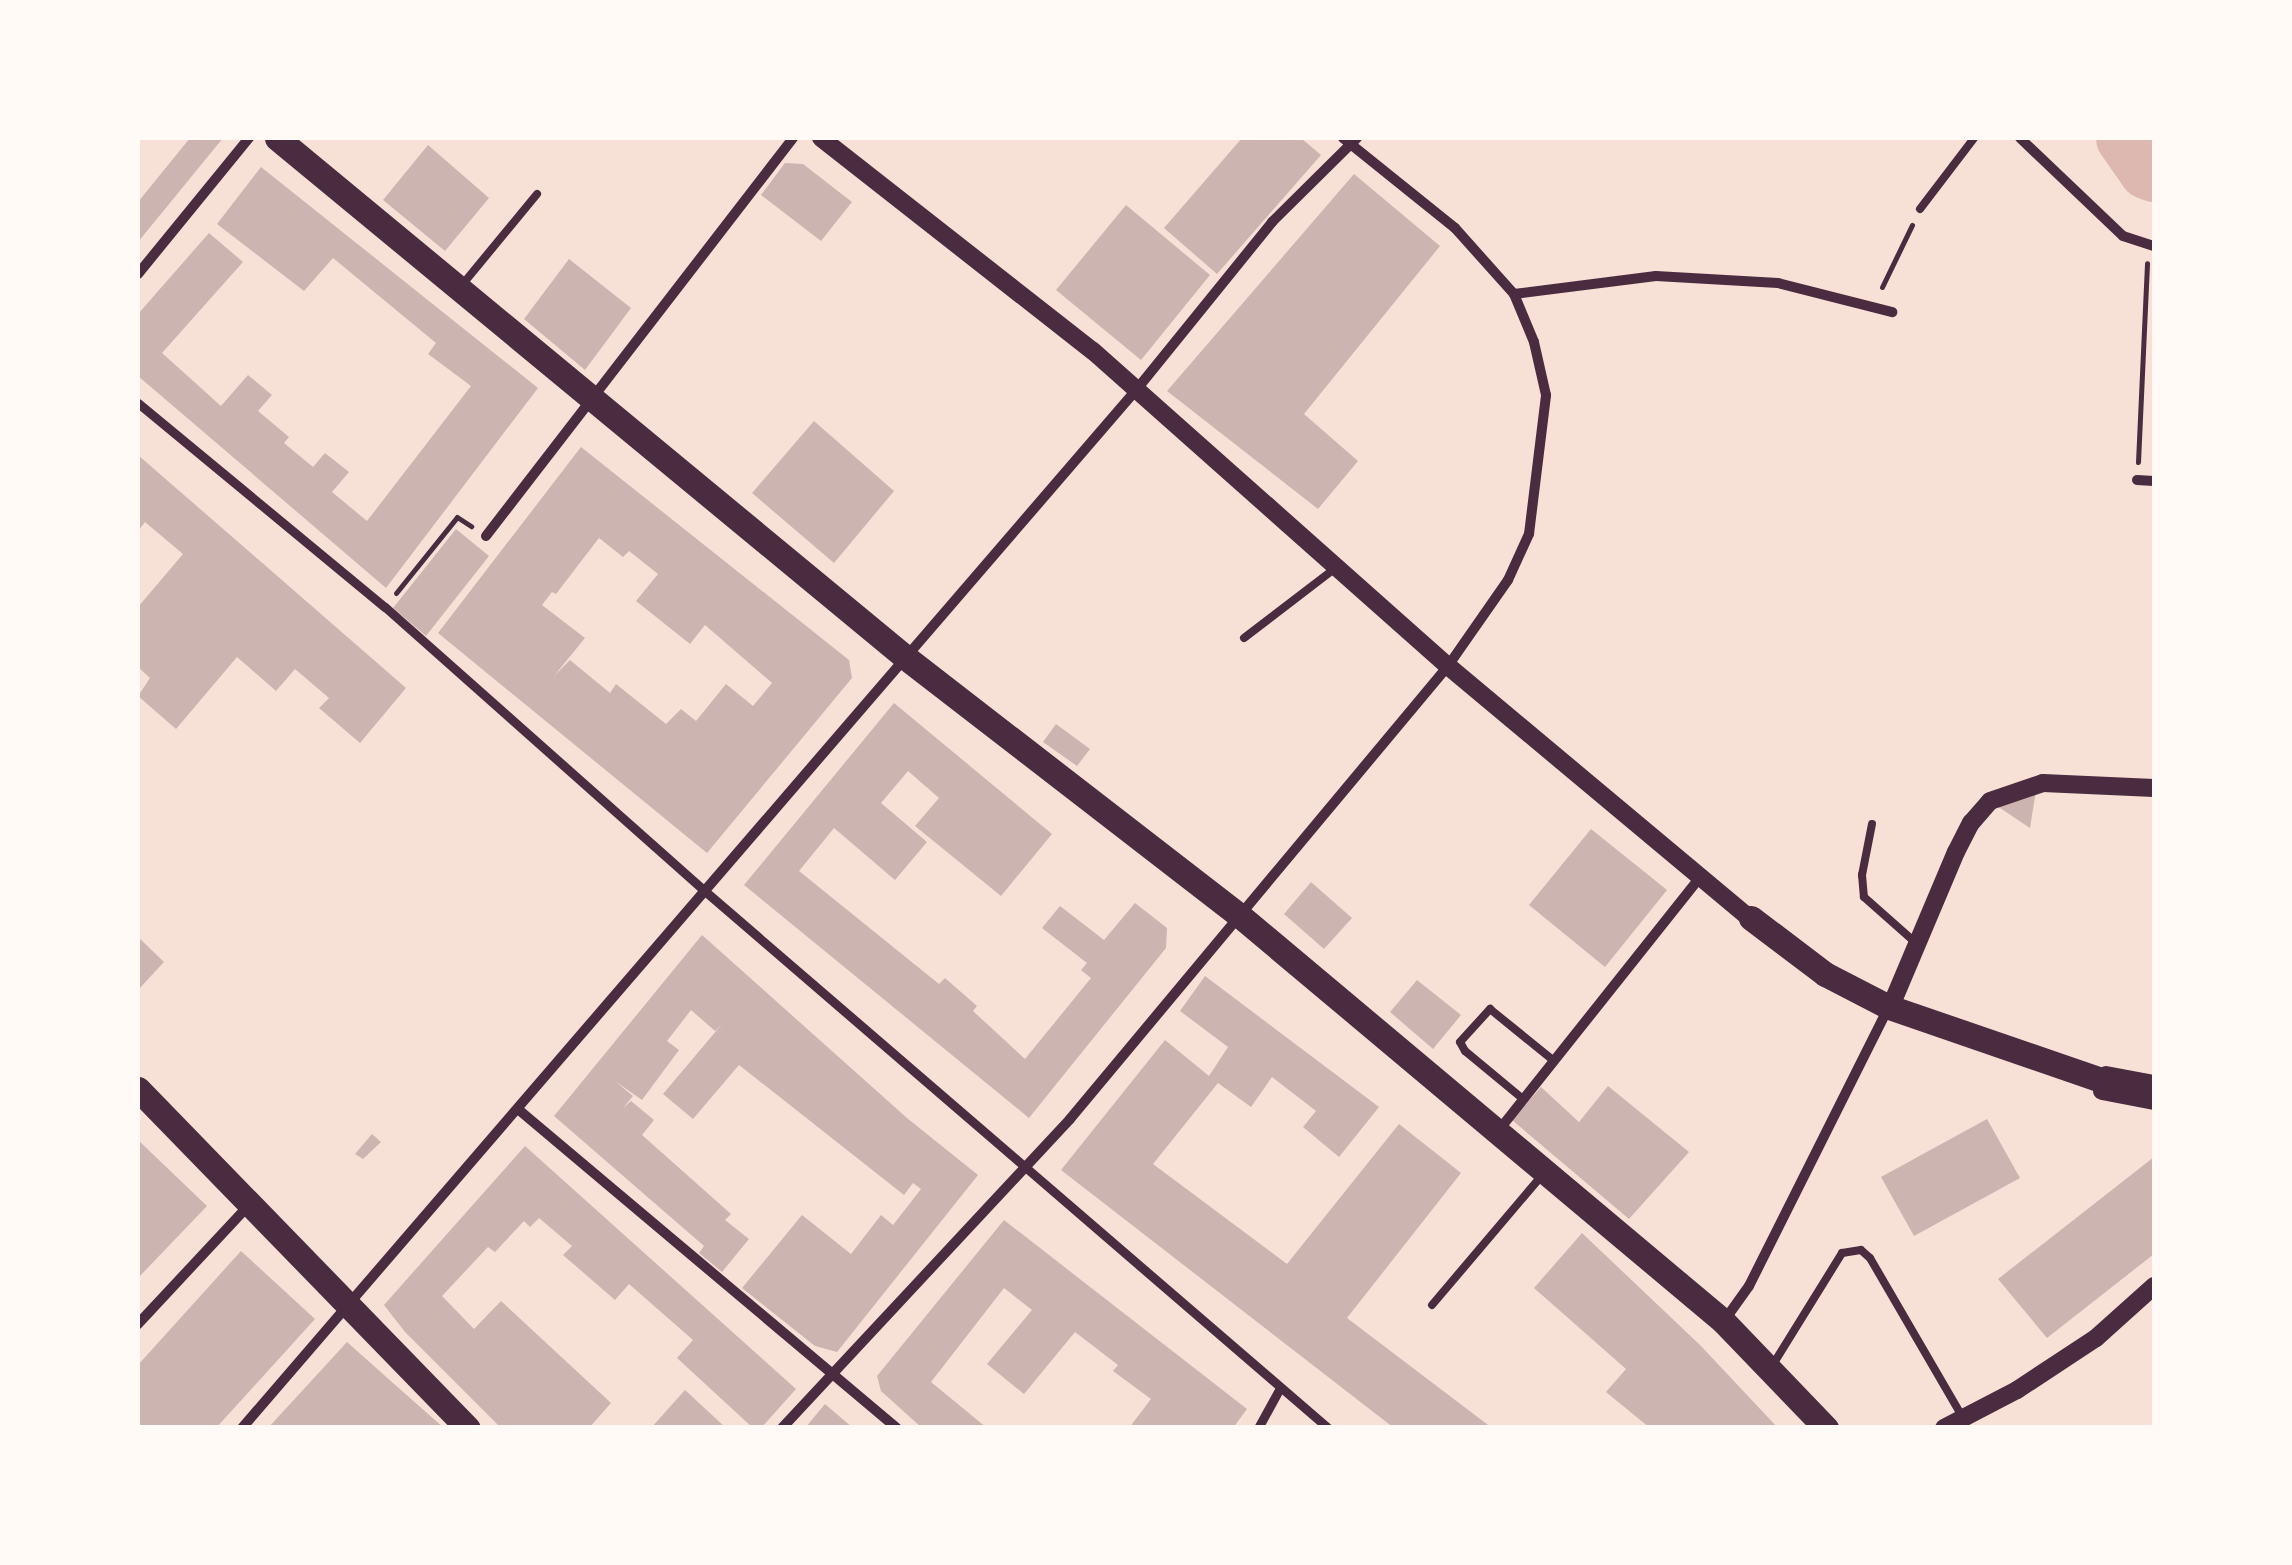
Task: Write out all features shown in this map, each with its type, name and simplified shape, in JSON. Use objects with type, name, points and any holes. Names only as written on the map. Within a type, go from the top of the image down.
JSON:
[{"type":"main road","points":[[277,138],[905,657],[1239,914],[1723,1321],[1826,1428]]},
{"type":"main road","points":[[1751,918],[1825,974],[1889,1008],[2116,1085]]},
{"type":"main road","points":[[138,1089],[352,1304],[468,1428]]},
{"type":"street","points":[[138,274],[250,138]]},
{"type":"street","points":[[486,536],[793,138]]},
{"type":"street","points":[[821,138],[1138,389],[1448,666],[1751,918],[1890,1007],[2094,1088],[2154,1101]]},
{"type":"street","points":[[2020,138],[2123,236],[2151,246]]},
{"type":"street","points":[[242,1428],[1138,389],[1272,222],[1350,140],[1455,228],[1514,294],[1534,342],[1546,394],[1530,534],[1508,580],[1448,666],[1026,1170],[782,1428]]},
{"type":"street","points":[[1514,294],[1656,276],[1778,283],[1892,312]]},
{"type":"street","points":[[138,403],[385,607],[706,892],[1328,1428]]},
{"type":"street","points":[[2137,480],[2154,481]]},
{"type":"street","points":[[1723,1321],[1749,1286],[1890,1007],[1971,823],[1990,801],[2043,783],[2154,788]]},
{"type":"street","points":[[1498,1130],[1700,876]]},
{"type":"street","points":[[1890,1007],[2084,1070],[2154,1084]]},
{"type":"street","points":[[518,1110],[897,1428]]},
{"type":"street","points":[[138,1324],[251,1204]]},
{"type":"street","points":[[1944,1428],[2017,1390],[2096,1338],[2154,1286]]},
{"type":"street","points":[[1258,1428],[1280,1388]]},
{"type":"lane","points":[[1920,209],[1974,138]]},
{"type":"lane","points":[[459,288],[537,194]]},
{"type":"lane","points":[[1244,638],[1337,568]]},
{"type":"lane","points":[[1872,824],[1862,874],[1864,898],[1916,942]]},
{"type":"lane","points":[[1523,1099],[1465,1052],[1460,1042],[1490,1009],[1554,1061]]},
{"type":"lane","points":[[1432,1305],[1546,1171]]},
{"type":"lane","points":[[1770,1369],[1842,1253],[1860,1250],[1870,1258],[1963,1418]]},
{"type":"path","points":[[1872,308],[1920,209]]},
{"type":"path","points":[[2137,480],[2151,246]]},
{"type":"path","points":[[385,607],[457,517],[486,536]]},
{"type":"building","points":[[190,138],[223,138],[138,242],[138,202]]},
{"type":"building","points":[[1242,138],[1301,138],[1321,155],[1217,274],[1164,228]]},
{"type":"building","points":[[428,145],[489,198],[445,251],[383,200]]},
{"type":"building","points":[[785,163],[803,164],[852,202],[821,241],[761,195]]},
{"type":"building","points":[[261,167],[538,388],[386,588],[138,376],[138,314],[209,233],[243,262],[162,353],[221,406],[248,375],[272,395],[258,411],[289,437],[284,443],[313,467],[325,453],[349,472],[332,492],[367,521],[471,386],[428,354],[436,343],[333,258],[304,291],[217,224]]},
{"type":"building","points":[[1354,174],[1440,246],[1304,414],[1358,461],[1318,509],[1167,391]]},
{"type":"building","points":[[1126,205],[1210,275],[1141,360],[1056,290]]},
{"type":"building","points":[[569,259],[631,308],[585,370],[524,319]]},
{"type":"building","points":[[814,421],[894,491],[834,563],[752,493]]},
{"type":"building","points":[[581,447],[849,660],[852,678],[707,853],[438,633]],"holes":[[[599,538],[623,557],[629,551],[658,574],[636,601],[690,644],[705,625],[772,683],[753,706],[726,684],[696,721],[681,709],[666,724],[616,684],[610,693],[570,660],[554,676],[585,638],[542,605],[552,592],[556,594]]]},
{"type":"building","points":[[138,455],[406,688],[360,743],[319,708],[329,698],[295,669],[276,691],[237,657],[176,729],[138,696],[150,678],[138,667],[138,607],[183,554],[145,522],[138,531]]},
{"type":"building","points":[[456,529],[489,556],[426,636],[393,608]]},
{"type":"building","points":[[894,703],[1052,834],[1001,896],[915,826],[939,798],[908,771],[881,803],[927,842],[895,880],[834,828],[799,871],[939,984],[945,978],[977,1006],[973,1011],[1025,1059],[1091,978],[1081,970],[1087,963],[1042,928],[1060,906],[1104,940],[1135,903],[1167,928],[1166,948],[1029,1118],[744,885]]},
{"type":"building","points":[[1056,724],[1090,749],[1077,766],[1043,742]]},
{"type":"building","points":[[2037,784],[2030,828],[1991,802]]},
{"type":"building","points":[[1591,829],[1667,890],[1605,967],[1529,905]]},
{"type":"building","points":[[1311,882],[1352,918],[1324,949],[1284,914]]},
{"type":"building","points":[[702,935],[907,1118],[978,1175],[837,1352],[815,1346],[742,1288],[802,1215],[851,1254],[881,1215],[893,1225],[921,1189],[913,1183],[904,1195],[739,1065],[693,1119],[663,1094],[722,1024],[715,1031],[691,1010],[667,1041],[679,1050],[642,1100],[615,1081],[633,1096],[623,1108],[631,1101],[654,1120],[642,1135],[731,1214],[725,1220],[749,1239],[722,1272],[699,1253],[704,1246],[554,1116]]},
{"type":"building","points":[[138,937],[164,962],[138,990]]},
{"type":"building","points":[[1205,976],[1379,1107],[1339,1157],[1303,1127],[1316,1111],[1272,1077],[1251,1107],[1218,1083],[1153,1164],[1287,1264],[1399,1124],[1461,1173],[1347,1318],[1492,1428],[1394,1428],[1061,1170],[1165,1040],[1209,1076],[1228,1047],[1180,1011]]},
{"type":"building","points":[[1417,980],[1461,1015],[1433,1049],[1390,1012]]},
{"type":"building","points":[[1608,1086],[1689,1152],[1629,1219],[1512,1120],[1541,1087],[1579,1122]]},
{"type":"building","points":[[1987,1119],[2020,1178],[1914,1236],[1881,1177]]},
{"type":"building","points":[[372,1134],[381,1142],[363,1159],[355,1154]]},
{"type":"building","points":[[138,1140],[207,1206],[138,1278]]},
{"type":"building","points":[[525,1146],[796,1389],[761,1428],[753,1428],[677,1358],[693,1340],[629,1284],[615,1300],[563,1255],[572,1246],[539,1218],[530,1227],[524,1221],[495,1252],[488,1247],[442,1296],[474,1329],[501,1301],[611,1403],[589,1428],[501,1428],[405,1332],[384,1305]]},
{"type":"building","points":[[2154,1157],[2154,1254],[2047,1338],[1998,1279]]},
{"type":"building","points":[[1004,1220],[1247,1409],[1233,1428],[1129,1428],[1151,1399],[1113,1371],[1118,1365],[1075,1332],[1024,1394],[987,1364],[1032,1310],[1004,1288],[931,1382],[987,1428],[922,1428],[881,1391],[877,1376]]},
{"type":"building","points":[[1582,1233],[1700,1345],[1778,1428],[1650,1428],[1606,1392],[1626,1369],[1534,1288]]},
{"type":"building","points":[[241,1251],[315,1319],[216,1428],[138,1428],[138,1365]]},
{"type":"building","points":[[347,1342],[393,1383],[444,1428],[268,1428]]},
{"type":"building","points":[[685,1390],[726,1428],[651,1428]]},
{"type":"building","points":[[825,1404],[853,1428],[805,1428]]},
{"type":"waterway","points":[[2123,138],[2146,171],[2154,174]]}]
